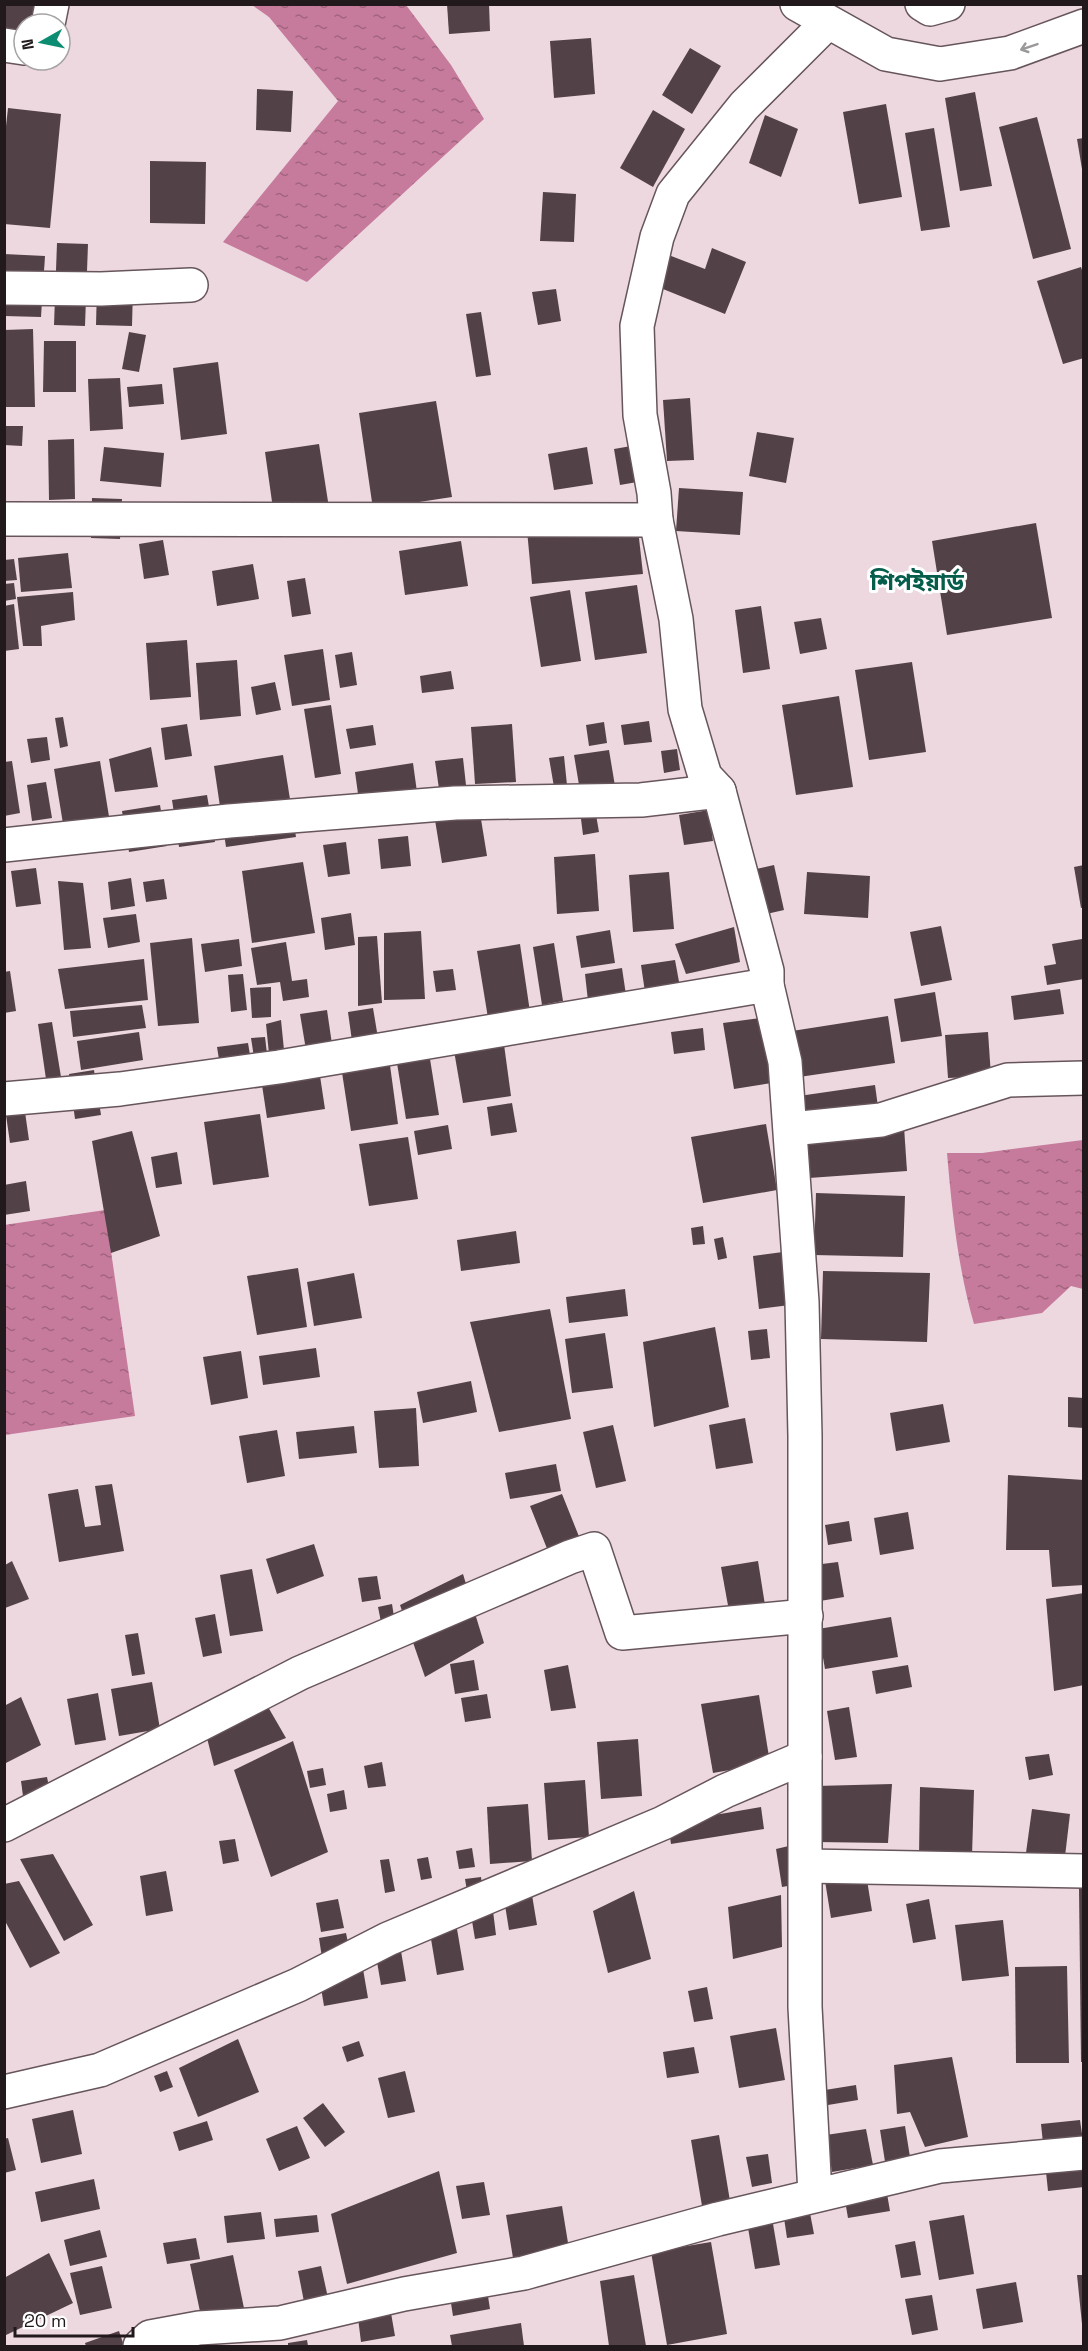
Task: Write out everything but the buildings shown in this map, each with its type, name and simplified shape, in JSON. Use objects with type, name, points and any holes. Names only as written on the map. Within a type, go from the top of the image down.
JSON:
[{"type":"street","points":[[797,4],[886,54],[940,63],[1010,53],[1083,27]]},
{"type":"street","points":[[815,2194],[805,2007],[806,1616],[802,1302],[785,1062],[767,985],[766,970],[719,791],[705,776],[685,709],[676,619],[656,520],[654,493],[640,415],[637,326],[657,237],[673,194],[744,106],[826,22]]},
{"type":"street","points":[[4,288],[101,289],[191,285]]},
{"type":"street","points":[[4,519],[137,517],[260,520],[656,520]]},
{"type":"street","points":[[4,845],[229,821],[455,803],[641,800],[719,791]]},
{"type":"street","points":[[4,1099],[120,1089],[279,1067],[767,985]]},
{"type":"street","points":[[791,1129],[881,1120],[1008,1080],[1083,1078]]},
{"type":"street","points":[[4,1825],[300,1673],[570,1557],[594,1549],[621,1633],[806,1616]]},
{"type":"street","points":[[4,2092],[100,2070],[297,1985],[388,1939],[663,1823],[725,1791],[805,1757]]},
{"type":"street","points":[[806,1866],[1083,1871]]},
{"type":"street","points":[[140,2346],[150,2337],[199,2328],[280,2324],[404,2294],[524,2273],[718,2218],[940,2166],[1083,2153]]},
{"type":"water","points":[[252,5],[406,5],[451,65],[484,119],[307,282],[223,242],[338,101],[269,17]]},
{"type":"water","points":[[1083,1140],[1083,1289],[1071,1286],[1042,1313],[974,1324],[956,1239],[947,1153],[982,1153]]},
{"type":"water","points":[[105,1210],[135,1416],[5,1435],[4,1225]]},
{"type":"district","name":"শিপইয়ার্ড","points":[[917,582]]}]
